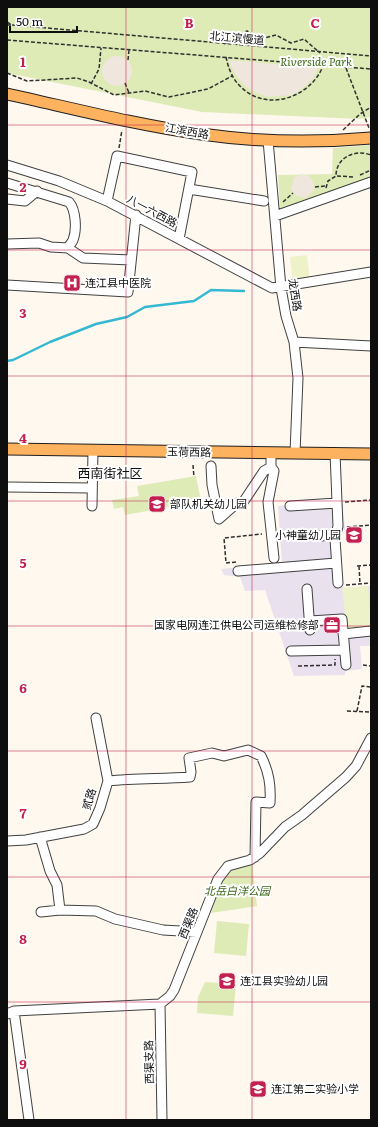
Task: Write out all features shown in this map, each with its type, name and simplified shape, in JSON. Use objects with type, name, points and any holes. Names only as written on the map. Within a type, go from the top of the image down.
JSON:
[{"type":"main road","name":"江滨西路","points":[[7,94],[182,131],[220,136],[268,140],[314,141],[370,134]]},
{"type":"main road","name":"玉荷西路","points":[[7,449],[371,454]]},
{"type":"street","name":"龙西路","points":[[268,140],[281,288],[286,316],[294,342],[298,378],[295,453]]},
{"type":"street","points":[[107,201],[117,156],[192,172],[179,239]]},
{"type":"street","name":"八一六西路","points":[[7,165],[59,181],[107,201],[272,288],[281,288]]},
{"type":"street","points":[[275,216],[371,182]]},
{"type":"street","points":[[7,183],[69,202],[73,206],[74,238],[68,248]]},
{"type":"street","points":[[189,189],[264,201]]},
{"type":"street","points":[[7,199],[25,201],[37,191]]},
{"type":"street","points":[[7,285],[128,292],[136,215]]},
{"type":"street","points":[[7,244],[39,243],[51,247],[68,248],[83,258],[131,260]]},
{"type":"street","points":[[281,288],[371,272]]},
{"type":"street","points":[[294,342],[371,346]]},
{"type":"street","points":[[92,506],[93,450]]},
{"type":"street","points":[[271,453],[271,467],[274,471],[268,502],[274,558]]},
{"type":"street","points":[[334,453],[340,503],[336,535],[338,583]]},
{"type":"street","points":[[211,466],[212,485],[219,518],[237,502],[244,501],[264,470],[271,467]]},
{"type":"street","points":[[7,487],[92,488]]},
{"type":"street","points":[[290,506],[340,503]]},
{"type":"street","points":[[320,536],[336,535]]},
{"type":"street","points":[[239,566],[336,563]]},
{"type":"street","points":[[307,589],[310,626],[342,619],[346,665]]},
{"type":"street","points":[[343,634],[371,631]]},
{"type":"street","points":[[291,651],[344,650]]},
{"type":"street","name":"贰路","points":[[7,841],[84,829],[93,824],[100,808],[108,781],[96,718]]},
{"type":"street","name":"西渠路","points":[[160,1004],[170,996],[174,990],[223,870],[228,866],[255,857],[285,826],[302,815],[351,772],[371,738]]},
{"type":"street","points":[[108,781],[190,777],[191,772],[189,758],[212,753],[224,756],[248,750],[261,756],[268,770],[271,788],[270,803],[256,802],[255,857]]},
{"type":"street","points":[[40,837],[50,871],[57,885],[60,910]]},
{"type":"street","points":[[41,912],[60,910],[96,911],[115,919],[163,930],[197,932]]},
{"type":"street","points":[[29,1120],[11,1013],[160,1004]]},
{"type":"street","name":"西渠支路","points":[[160,1004],[162,1120]]},
{"type":"path","name":"北江滨慢道","points":[[7,22],[12,25],[320,53],[371,56]]},
{"type":"path","points":[[7,25],[12,25]]},
{"type":"path","points":[[224,44],[247,31],[261,39],[276,35],[291,42],[304,39],[320,53]]},
{"type":"path","points":[[7,40],[323,66],[371,68]]},
{"type":"path","points":[[91,84],[99,69],[101,48]]},
{"type":"path","points":[[128,60],[129,50]]},
{"type":"path","points":[[226,57],[232,76],[238,85],[256,97],[276,100],[299,95],[316,80],[323,66]]},
{"type":"path","points":[[346,67],[370,134]]},
{"type":"path","points":[[7,73],[27,81],[77,78],[114,95],[145,91],[169,97],[208,89],[232,76]]},
{"type":"path","points":[[125,83],[129,93]]},
{"type":"path","points":[[343,130],[363,112],[371,107]]},
{"type":"path","points":[[120,140],[123,127]]},
{"type":"path","points":[[336,176],[338,164],[347,156],[362,152],[371,155]]},
{"type":"path","points":[[327,198],[326,186],[328,181],[336,176],[354,178],[371,170]]},
{"type":"path","points":[[315,187],[326,186]]},
{"type":"path","points":[[193,465],[194,477]]},
{"type":"path","points":[[340,503],[371,500]]},
{"type":"path","points":[[346,527],[371,525]]},
{"type":"path","points":[[239,566],[226,563],[224,538],[271,533]]},
{"type":"path","points":[[360,584],[358,566],[371,565]]},
{"type":"path","points":[[338,583],[345,585],[371,583]]},
{"type":"path","points":[[298,666],[336,666]]},
{"type":"path","points":[[363,666],[371,666]]},
{"type":"path","points":[[357,712],[362,686],[371,687]]},
{"type":"path","points":[[347,711],[371,711]]},
{"type":"shaded area","points":[[117,56],[128,60],[132,71],[128,82],[117,86],[106,82],[102,71],[106,60]]},
{"type":"shaded area","points":[[229,60],[318,68],[312,80],[299,91],[292,95],[268,97],[252,91],[242,83],[233,71]]},
{"type":"shaded area","points":[[301,174],[309,176],[314,183],[314,190],[306,198],[296,196],[291,189],[294,178]]},
{"type":"shaded area","points":[[342,501],[345,529],[340,532],[337,537],[341,586],[345,588],[371,586],[371,646],[360,646],[362,669],[345,671],[345,675],[294,676],[265,590],[245,591],[240,577],[224,575],[221,569],[282,563],[278,506]]},
{"type":"green space","name":"Riverside Park","points":[[7,7],[371,7],[371,117],[359,119],[202,112],[7,73]]},
{"type":"green space","points":[[371,145],[371,177],[280,209],[278,175],[332,174],[333,148]]},
{"type":"green space","points":[[307,255],[310,281],[293,283],[290,257]]},
{"type":"green space","points":[[196,476],[201,501],[125,515],[123,507],[114,509],[112,500],[139,496],[137,486]]},
{"type":"green space","points":[[368,586],[371,626],[347,629],[342,588]]},
{"type":"green space","name":"北岳白洋公园","points":[[252,861],[257,906],[211,913],[225,871]]},
{"type":"green space","points":[[217,921],[249,924],[246,956],[214,953]]},
{"type":"green space","points":[[205,982],[236,984],[233,1016],[197,1013],[198,997]]},
{"type":"waterway","points":[[7,361],[13,360],[50,342],[96,324],[127,317],[145,307],[194,301],[211,290],[244,291]]},
{"type":"place","name":"连江县中医院","points":[[72,283]]},
{"type":"place","name":"部队机关幼儿园","points":[[157,504]]},
{"type":"place","name":"小神童幼儿园","points":[[354,535]]},
{"type":"place","name":"国家电网连江供电公司运维检修部","points":[[332,625]]},
{"type":"place","name":"连江县实验幼儿园","points":[[227,981]]},
{"type":"place","name":"连江第二实验小学","points":[[258,1089]]},
{"type":"district","name":"西南街社区","points":[[110,473]]}]
